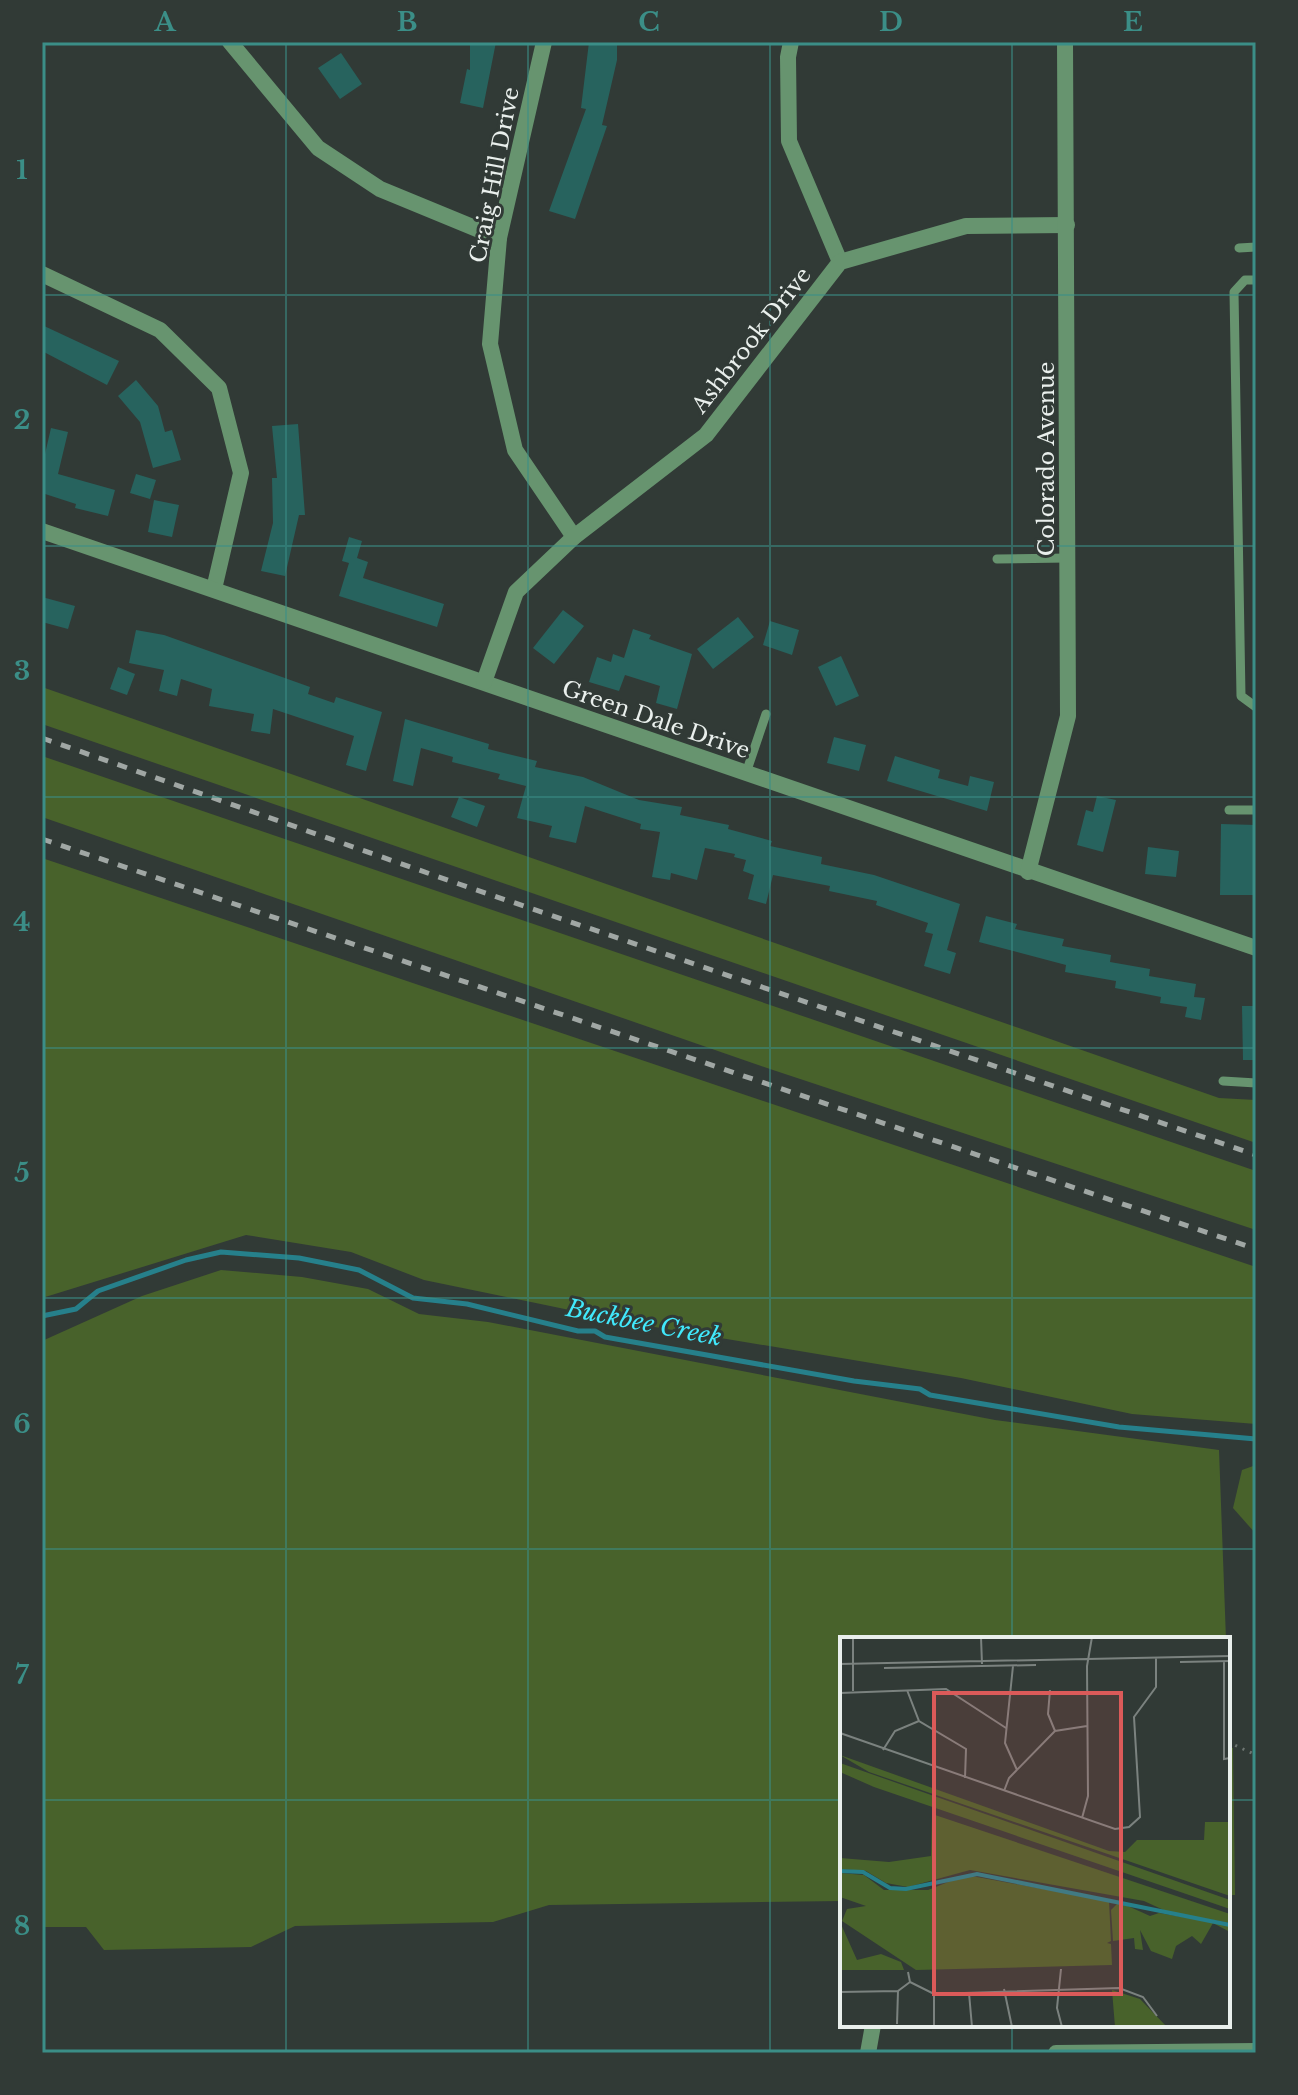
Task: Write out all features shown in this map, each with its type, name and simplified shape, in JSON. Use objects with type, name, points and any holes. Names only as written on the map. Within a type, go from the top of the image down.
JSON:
[{"type":"street","name":"Craig Hill Drive","points":[[544,42],[499,238],[490,344],[515,450],[574,537]]},
{"type":"street","points":[[791,42],[788,57],[789,141],[840,262]]},
{"type":"street","name":"Colorado Avenue","points":[[1028,872],[1068,716],[1065,42]]},
{"type":"street","points":[[237,44],[269,92],[318,148],[380,189],[499,238]]},
{"type":"street","name":"Ashbrook Drive","points":[[484,682],[516,592],[574,537],[706,435],[840,262],[966,226],[1067,225]]},
{"type":"street","points":[[42,274],[160,330],[219,388],[241,473],[214,589]]},
{"type":"street","name":"Green Dale Drive","points":[[42,531],[1256,948]]},
{"type":"street","points":[[868,2053],[873,2027]]},
{"type":"street","points":[[1056,2053],[1256,2051]]},
{"type":"lane","points":[[1239,248],[1256,247]]},
{"type":"lane","points":[[1256,280],[1245,280],[1234,292],[1241,696],[1256,707]]},
{"type":"lane","points":[[997,559],[1068,558]]},
{"type":"lane","points":[[746,773],[766,714]]},
{"type":"lane","points":[[1229,810],[1256,810]]},
{"type":"lane","points":[[1223,1081],[1256,1083]]},
{"type":"path","points":[[1230,1743],[1256,1755]]},
{"type":"green space","points":[[42,687],[1219,1098],[1256,1100],[1256,1143],[42,724]]},
{"type":"green space","points":[[42,756],[1256,1171],[1256,1230],[770,1069],[42,817]]},
{"type":"green space","points":[[42,858],[1256,1267],[1256,1424],[1132,1414],[961,1378],[637,1324],[424,1280],[351,1252],[246,1235],[42,1298]]},
{"type":"green space","points":[[221,1270],[302,1277],[368,1289],[419,1314],[488,1322],[995,1420],[1219,1450],[1226,1637],[840,1637],[840,1901],[549,1905],[493,1922],[295,1926],[251,1947],[104,1950],[86,1927],[42,1927],[42,1341],[142,1296]]},
{"type":"green space","points":[[1256,1465],[1256,1534],[1233,1508],[1242,1470]]},
{"type":"green space","points":[[1230,1747],[1233,1748],[1235,1895],[1230,1895]]},
{"type":"building","points":[[470,42],[496,42],[483,108],[460,103],[467,69],[470,70]]},
{"type":"building","points":[[589,42],[617,42],[617,60],[602,125],[607,126],[575,219],[549,211],[586,109],[581,108]]},
{"type":"building","points":[[341,53],[362,84],[340,99],[318,68]]},
{"type":"building","points":[[42,325],[119,361],[107,385],[42,351]]},
{"type":"building","points":[[136,380],[158,406],[165,432],[172,430],[181,460],[153,468],[140,422],[118,396]]},
{"type":"building","points":[[298,424],[305,515],[299,515],[285,576],[261,571],[273,523],[272,478],[277,478],[272,426]]},
{"type":"building","points":[[51,428],[68,432],[58,474],[115,490],[108,516],[75,508],[76,504],[42,493],[42,467]]},
{"type":"building","points":[[136,474],[156,480],[150,499],[130,493]]},
{"type":"building","points":[[154,500],[179,505],[172,537],[148,532]]},
{"type":"building","points":[[349,537],[362,541],[357,558],[368,562],[363,578],[444,604],[437,627],[339,596],[349,563],[342,561]]},
{"type":"building","points":[[42,597],[75,606],[68,629],[42,622]]},
{"type":"building","points":[[563,610],[584,626],[554,664],[533,648]]},
{"type":"building","points":[[738,617],[754,637],[713,669],[697,649]]},
{"type":"building","points":[[770,621],[799,630],[792,655],[763,645]]},
{"type":"building","points":[[633,629],[651,635],[649,639],[692,654],[677,709],[656,703],[660,686],[625,675],[619,691],[589,682],[597,657],[611,662],[613,654],[624,658]]},
{"type":"building","points":[[136,630],[164,635],[310,687],[308,694],[334,703],[336,697],[382,712],[366,771],[346,765],[354,736],[273,709],[270,734],[251,731],[254,714],[209,706],[212,689],[181,679],[177,696],[159,691],[164,670],[129,663]]},
{"type":"building","points":[[841,656],[859,696],[836,706],[818,667]]},
{"type":"building","points":[[118,667],[135,674],[127,695],[110,689]]},
{"type":"building","points":[[405,719],[489,744],[488,749],[537,761],[535,767],[583,777],[639,800],[682,807],[680,815],[729,825],[728,829],[772,841],[770,846],[822,857],[821,864],[874,875],[960,904],[947,950],[956,953],[950,974],[924,966],[933,934],[925,932],[928,923],[876,905],[877,901],[829,891],[830,886],[773,875],[766,904],[748,899],[754,875],[743,871],[746,860],[734,857],[735,854],[705,848],[697,880],[671,873],[670,880],[652,877],[660,832],[640,829],[641,824],[585,806],[576,843],[549,837],[552,826],[517,818],[526,786],[498,779],[500,774],[452,762],[453,757],[421,748],[413,786],[393,781]]},
{"type":"building","points":[[834,737],[866,745],[859,771],[827,763]]},
{"type":"building","points":[[895,756],[940,770],[938,778],[968,786],[970,776],[994,782],[987,811],[887,781]]},
{"type":"building","points":[[1097,796],[1116,800],[1103,852],[1077,845],[1086,810],[1093,812]]},
{"type":"building","points":[[459,797],[485,806],[477,827],[451,817]]},
{"type":"building","points":[[1221,824],[1256,825],[1256,895],[1220,895]]},
{"type":"building","points":[[1148,847],[1179,851],[1176,877],[1145,874]]},
{"type":"building","points":[[986,916],[1017,924],[1015,929],[1064,939],[1062,946],[1111,955],[1110,962],[1150,969],[1149,976],[1196,984],[1194,997],[1205,998],[1201,1020],[1185,1017],[1187,1007],[1160,1003],[1161,997],[1115,988],[1116,981],[1065,972],[1066,965],[979,942]]},
{"type":"building","points":[[1242,1006],[1256,1006],[1256,1060],[1243,1060]]},
{"type":"waterway","name":"Buckbee Creek","points":[[42,1316],[76,1309],[98,1291],[186,1260],[221,1252],[299,1258],[359,1270],[413,1298],[467,1304],[578,1331],[595,1331],[605,1337],[854,1381],[920,1389],[930,1395],[1119,1427],[1256,1439]]},
{"type":"railway","points":[[42,738],[459,884],[1256,1155]]},
{"type":"railway","points":[[42,839],[1256,1249]]}]
